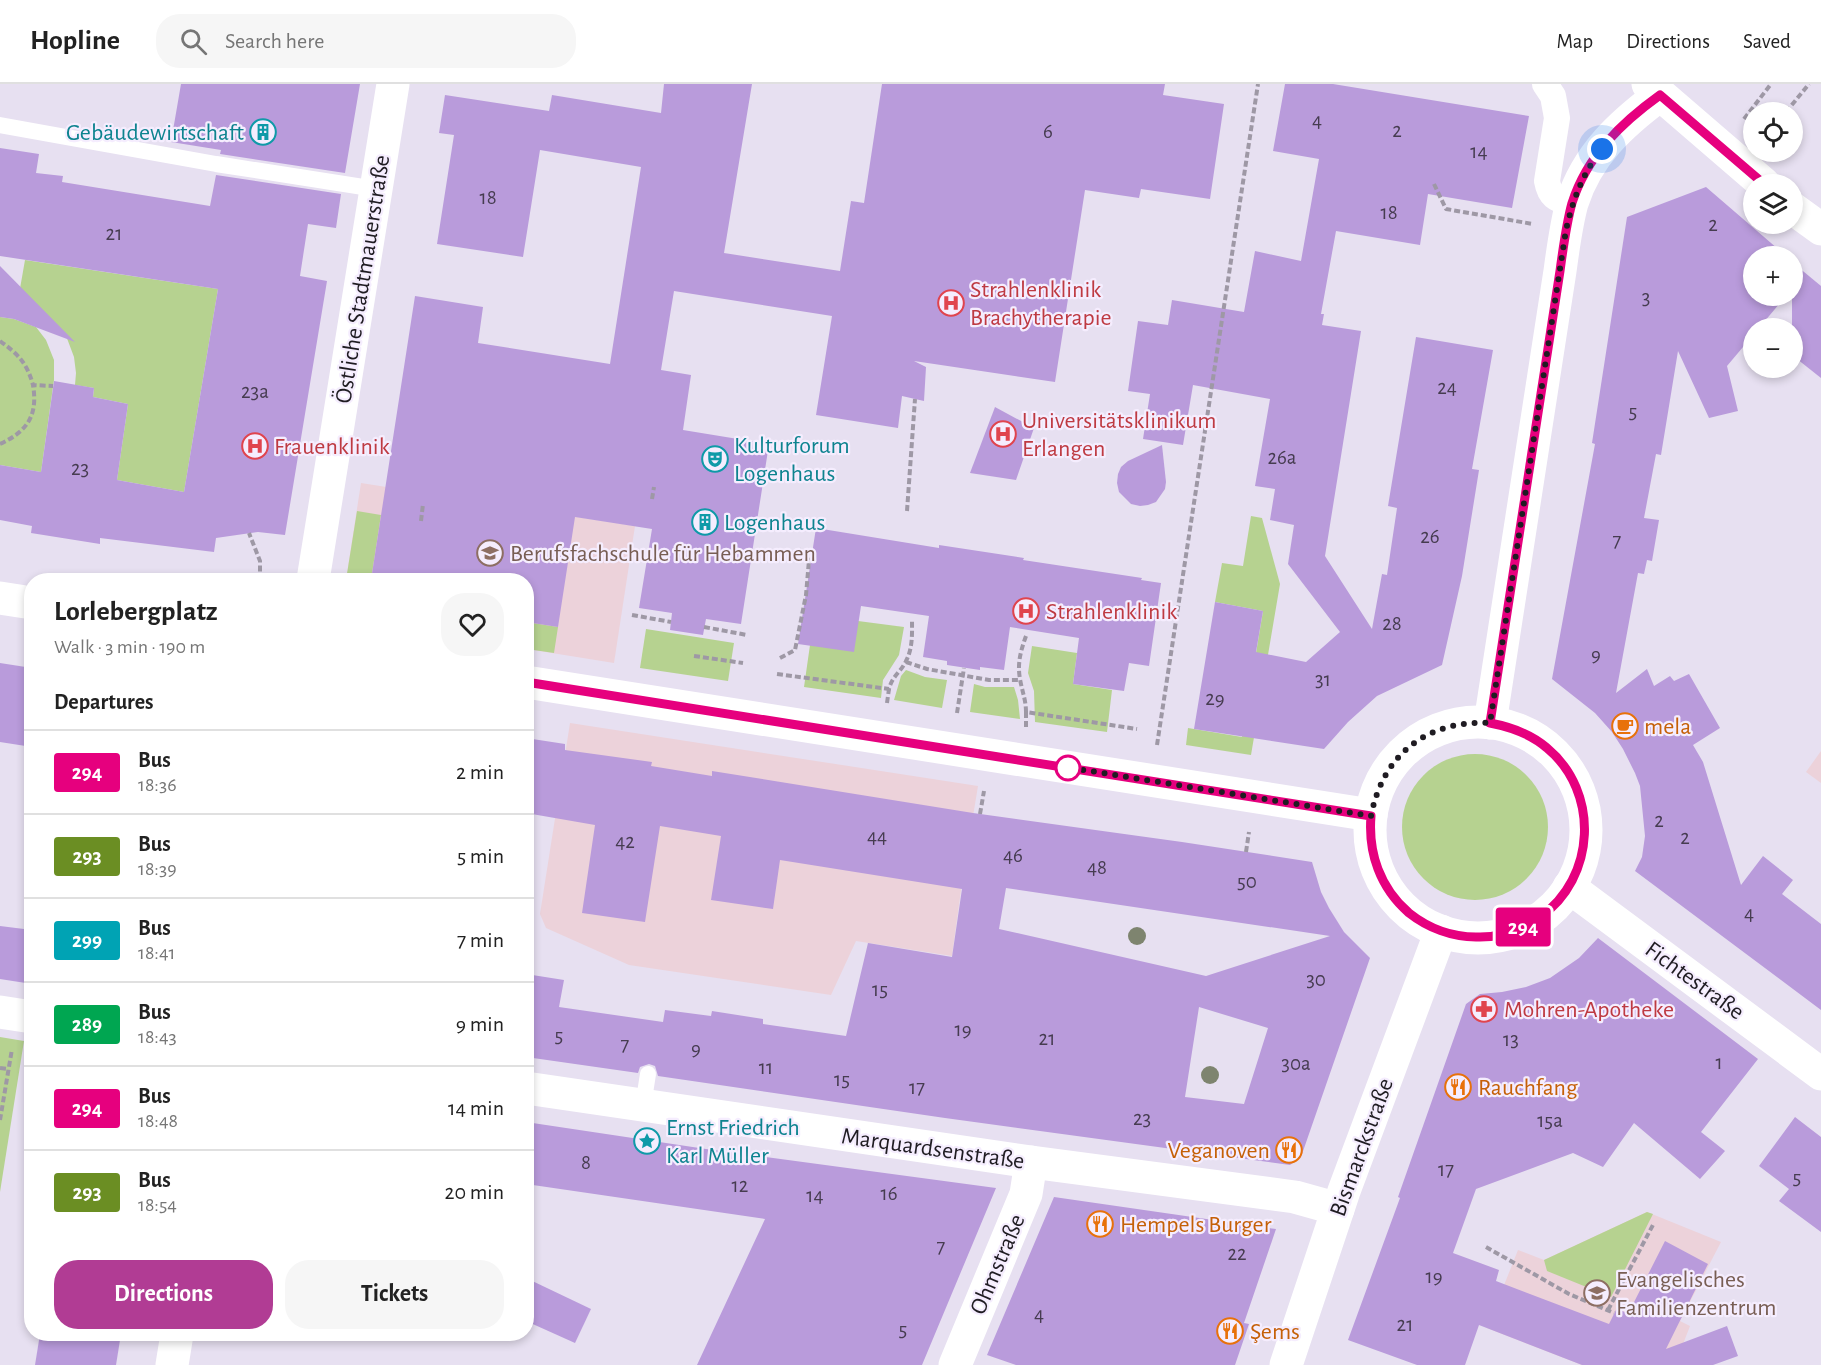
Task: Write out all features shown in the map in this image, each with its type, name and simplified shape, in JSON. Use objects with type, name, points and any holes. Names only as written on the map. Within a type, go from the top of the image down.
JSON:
[{"type":"street","name":"Östliche Stadtmauerstraße","points":[[314,573],[393,84]]},
{"type":"street","points":[[1549,90],[1557,118],[1547,181],[1549,191],[1569,217]]},
{"type":"street","points":[[1490,723],[1569,217],[1579,185],[1590,163],[1613,134],[1654,90],[1752,174]]},
{"type":"street","points":[[1803,216],[1821,229]]},
{"type":"street","points":[[0,598],[24,602]]},
{"type":"street","points":[[534,683],[1371,816]]},
{"type":"street","points":[[1475,722],[1490,723],[1526,734],[1548,748],[1565,766],[1577,789],[1584,814],[1585,839],[1580,864],[1569,887],[1555,905],[1528,925],[1507,933],[1474,937],[1441,931],[1415,917],[1394,897],[1374,858],[1370,830],[1371,816],[1382,779],[1405,750],[1431,732],[1445,727],[1475,722]]},
{"type":"street","name":"Fichtestraße","points":[[1569,887],[1821,1074]]},
{"type":"street","name":"Bismarckstraße","points":[[1286,1365],[1338,1209],[1441,931]]},
{"type":"street","points":[[0,1012],[24,1016]]},
{"type":"street","name":"Marquardsenstraße","points":[[534,1089],[1031,1162],[1295,1197],[1338,1209]]},
{"type":"street","name":"Ohmstraße","points":[[955,1365],[1026,1194],[1031,1162]]},
{"type":"street","points":[[172,1365],[176,1341]]},
{"type":"lane","points":[[0,125],[216,164],[376,189]]},
{"type":"lane","points":[[643,1106],[648,1074]]},
{"type":"path","points":[[1152,781],[1258,84]]},
{"type":"path","points":[[1794,102],[1809,84]]},
{"type":"path","points":[[1719,146],[1747,116],[1769,85]]},
{"type":"path","points":[[1434,184],[1446,209],[1569,217]]},
{"type":"path","points":[[0,341],[15,352],[29,369],[36,398],[32,418],[21,431],[0,444]]},
{"type":"path","points":[[33,385],[53,387]]},
{"type":"path","points":[[907,511],[915,399]]},
{"type":"path","points":[[652,499],[654,487]]},
{"type":"path","points":[[421,521],[423,504]]},
{"type":"path","points":[[249,533],[260,561],[260,573]]},
{"type":"path","points":[[780,658],[795,650],[806,595],[809,560],[797,547]]},
{"type":"path","points":[[632,615],[671,621]]},
{"type":"path","points":[[777,674],[889,689],[896,673],[906,662],[912,644],[912,619]]},
{"type":"path","points":[[704,627],[747,635]]},
{"type":"path","points":[[1026,636],[1018,658],[1026,712],[1137,729]]},
{"type":"path","points":[[694,656],[743,663]]},
{"type":"path","points":[[906,662],[927,669],[989,680],[1020,680]]},
{"type":"path","points":[[953,749],[964,668]]},
{"type":"path","points":[[980,814],[981,802]]},
{"type":"path","points":[[1246,852],[1247,846]]},
{"type":"path","points":[[0,1068],[9,1069],[0,1120]]},
{"type":"path","points":[[1608,1310],[1654,1223]]},
{"type":"path","points":[[1486,1247],[1569,1294],[1614,1313]]},
{"type":"shaded area","name":"Berufsfachschule für Hebammen","points":[[361,483],[635,526],[614,663],[534,650],[534,573],[347,573]]},
{"type":"shaded area","points":[[570,723],[978,786],[952,956],[856,941],[831,995],[629,965],[546,928],[540,914]]},
{"type":"shaded area","points":[[1821,751],[1821,783],[1806,772]]},
{"type":"shaded area","name":"Evangelisches Familienzentrum","points":[[1647,1212],[1721,1242],[1680,1321],[1690,1326],[1675,1365],[1582,1365],[1487,1328],[1518,1250],[1544,1260]]},
{"type":"green space","points":[[25,260],[218,289],[184,492],[117,480],[128,404],[93,397],[94,388],[75,385],[74,357],[65,333],[18,300]]},
{"type":"green space","points":[[0,317],[14,319],[36,327],[46,340],[54,360],[54,380],[41,472],[0,465]]},
{"type":"green space","points":[[357,511],[381,515],[372,573],[347,573]]},
{"type":"green space","points":[[1251,516],[1262,518],[1280,584],[1251,755],[1186,745],[1188,728],[1242,737],[1263,611],[1215,602],[1222,563],[1243,566]]},
{"type":"green space","points":[[858,621],[904,627],[899,655],[883,680],[881,698],[804,687],[810,645]]},
{"type":"green space","points":[[534,623],[558,627],[554,653],[534,650]]},
{"type":"green space","points":[[646,629],[734,643],[728,681],[640,668]]},
{"type":"green space","points":[[1032,646],[1077,653],[1073,684],[1112,690],[1107,732],[1035,722],[1034,691],[1028,673]]},
{"type":"green space","points":[[906,670],[925,677],[947,680],[942,708],[894,700],[901,676]]},
{"type":"green space","points":[[974,684],[985,687],[1014,687],[1020,719],[970,712]]},
{"type":"green space","points":[[1475,754],[1503,760],[1526,776],[1542,799],[1548,827],[1542,855],[1526,878],[1503,894],[1475,900],[1447,894],[1424,878],[1408,855],[1402,827],[1408,799],[1424,776],[1447,760]]},
{"type":"green space","points":[[0,1037],[24,1041],[0,1192]]},
{"type":"green space","points":[[1647,1212],[1653,1214],[1611,1297],[1547,1271],[1544,1260]]},
{"type":"building","name":"Gebäudewirtschaft","points":[[181,84],[360,84],[345,173],[220,154],[221,150],[171,142]]},
{"type":"building","points":[[664,84],[752,84],[724,253],[840,271],[851,201],[864,203],[882,84],[1165,84],[1163,95],[1224,104],[1210,199],[1141,189],[1139,198],[1085,190],[1055,382],[914,361],[926,367],[924,401],[902,396],[898,428],[816,415],[832,316],[674,291],[661,370],[691,375],[683,430],[769,444],[741,624],[706,619],[703,635],[670,630],[672,613],[639,608],[652,529],[575,517],[558,627],[534,623],[534,573],[372,573],[415,296],[483,307],[478,343],[610,364],[641,167],[540,150],[523,257],[437,244],[454,135],[439,133],[445,95],[549,111],[552,95],[661,113]]},
{"type":"building","points":[[1285,84],[1333,84],[1529,116],[1512,208],[1428,194],[1420,245],[1336,231],[1321,314],[1324,314],[1322,325],[1361,331],[1325,556],[1372,629],[1382,574],[1387,575],[1397,508],[1388,506],[1416,337],[1493,350],[1472,469],[1479,470],[1462,576],[1442,665],[1377,696],[1348,722],[1324,749],[1194,729],[1215,602],[1263,611],[1256,652],[1306,662],[1340,632],[1288,564],[1294,525],[1270,520],[1275,489],[1255,486],[1270,399],[1193,385],[1183,445],[1143,439],[1150,394],[1128,391],[1138,321],[1168,325],[1172,300],[1244,312],[1255,251],[1301,261],[1319,159],[1273,151]]},
{"type":"building","points":[[0,148],[39,154],[36,173],[63,176],[62,182],[210,206],[216,175],[341,194],[336,228],[308,224],[300,276],[327,281],[285,535],[258,532],[216,538],[214,552],[100,538],[100,544],[31,533],[32,526],[0,520],[0,465],[41,472],[54,381],[94,388],[93,397],[128,404],[117,480],[184,492],[218,289],[0,256]]},
{"type":"building","points":[[1706,187],[1743,219],[1743,234],[1760,234],[1774,246],[1743,246],[1743,306],[1778,306],[1767,318],[1743,318],[1743,347],[1727,366],[1738,411],[1709,418],[1678,351],[1661,455],[1656,454],[1644,518],[1659,520],[1652,561],[1647,560],[1644,574],[1638,573],[1616,693],[1647,669],[1654,686],[1670,676],[1674,681],[1689,674],[1720,728],[1693,745],[1703,762],[1741,885],[1763,856],[1793,880],[1782,894],[1821,924],[1821,1010],[1635,871],[1642,857],[1645,836],[1640,786],[1635,773],[1612,732],[1595,713],[1552,679],[1595,444],[1592,443],[1627,217]]},
{"type":"building","points":[[0,266],[75,342],[14,319],[0,317]]},
{"type":"building","points":[[1803,271],[1821,286],[1821,378],[1803,364],[1803,318],[1792,318],[1792,306],[1803,306]]},
{"type":"building","points":[[995,407],[1034,428],[1016,480],[970,473]]},
{"type":"building","points":[[1162,445],[1165,489],[1156,502],[1140,506],[1131,504],[1119,492],[1117,483],[1121,467],[1128,461]]},
{"type":"building","name":"Strahlenklinik","points":[[816,528],[939,548],[939,545],[1024,558],[1023,560],[1142,578],[1141,580],[1161,583],[1149,666],[1129,663],[1124,691],[1073,684],[1079,638],[1010,627],[1004,670],[980,667],[980,670],[947,665],[947,661],[923,657],[929,616],[861,606],[854,652],[798,644]]},
{"type":"building","points":[[0,663],[24,667],[24,746],[0,742]]},
{"type":"building","points":[[534,739],[565,744],[565,750],[652,762],[651,766],[712,776],[712,771],[973,813],[1312,862],[1321,892],[1329,908],[1344,932],[1370,958],[1301,1157],[1290,1165],[658,1076],[655,1066],[649,1064],[640,1067],[638,1073],[534,1058],[534,975],[564,980],[559,1007],[663,1022],[665,1010],[711,1016],[712,1011],[763,1019],[763,1024],[846,1036],[868,943],[952,957],[962,889],[780,860],[773,909],[711,900],[721,836],[660,826],[645,922],[582,913],[595,825],[534,814]],"holes":[[[1006,888],[1330,936],[1206,976],[999,929]],[[1199,1007],[1268,1028],[1244,1104],[1185,1097]]]},
{"type":"building","points":[[0,926],[24,929],[24,983],[0,979]]},
{"type":"building","points":[[1598,938],[1758,1059],[1701,1132],[1725,1151],[1700,1179],[1634,1123],[1603,1167],[1573,1153],[1476,1189],[1453,1253],[1499,1270],[1496,1281],[1609,1324],[1617,1308],[1628,1314],[1665,1241],[1708,1264],[1666,1349],[1727,1326],[1738,1356],[1713,1365],[1582,1365],[1479,1325],[1465,1365],[1417,1365],[1348,1340],[1400,1198],[1398,1197],[1466,1004],[1480,994],[1526,987],[1550,978],[1579,958]]},
{"type":"building","points":[[1795,1117],[1821,1137],[1821,1232],[1779,1201],[1789,1189],[1759,1166]]},
{"type":"building","points":[[534,1123],[996,1188],[922,1365],[697,1365],[765,1219],[534,1185]]},
{"type":"building","points":[[1054,1197],[1276,1229],[1244,1323],[1249,1324],[1235,1365],[1016,1365],[987,1355]]},
{"type":"building","points":[[534,1282],[591,1309],[575,1343],[534,1325]]},
{"type":"building","points":[[39,1341],[120,1341],[116,1365],[35,1365]]},
{"type":"bus line","name":"294","points":[[534,683],[1371,816],[1371,844],[1379,872],[1394,897],[1415,917],[1441,931],[1474,937],[1507,933],[1528,925],[1555,905],[1569,887],[1580,864],[1585,839],[1581,801],[1565,766],[1537,740],[1515,729],[1490,723],[1566,230],[1572,204],[1590,163],[1613,134],[1631,116],[1660,95],[1752,174]]},
{"type":"place","name":"Gebäudewirtschaft","points":[[263,132]]},
{"type":"place","name":"Strahlenklinik Brachytherapie","points":[[951,303]]},
{"type":"place","name":"Universitätsklinikum Erlangen","points":[[1003,434]]},
{"type":"place","name":"Frauenklinik","points":[[255,446]]},
{"type":"place","name":"Kulturforum Logenhaus","points":[[715,459]]},
{"type":"place","name":"Logenhaus","points":[[705,522]]},
{"type":"place","name":"Berufsfachschule für Hebammen","points":[[490,553]]},
{"type":"place","name":"Strahlenklinik","points":[[1026,611]]},
{"type":"place","name":"mela","points":[[1625,726]]},
{"type":"place","name":"Mohren-Apotheke","points":[[1484,1009]]},
{"type":"place","name":"Rauchfang","points":[[1458,1087]]},
{"type":"place","name":"Ernst Friedrich Karl Müller","points":[[647,1141]]},
{"type":"place","name":"Veganoven","points":[[1289,1150]]},
{"type":"place","name":"Hempels Burger","points":[[1100,1224]]},
{"type":"place","name":"Evangelisches Familienzentrum","points":[[1597,1293]]},
{"type":"place","name":"Şems","points":[[1230,1331]]},
{"type":"route","points":[[1068,768],[1065,767],[1371,816],[1379,786],[1386,773],[1395,760],[1417,740],[1445,727],[1475,722],[1490,723],[1566,230],[1579,185],[1590,163],[1602,149]]}]
